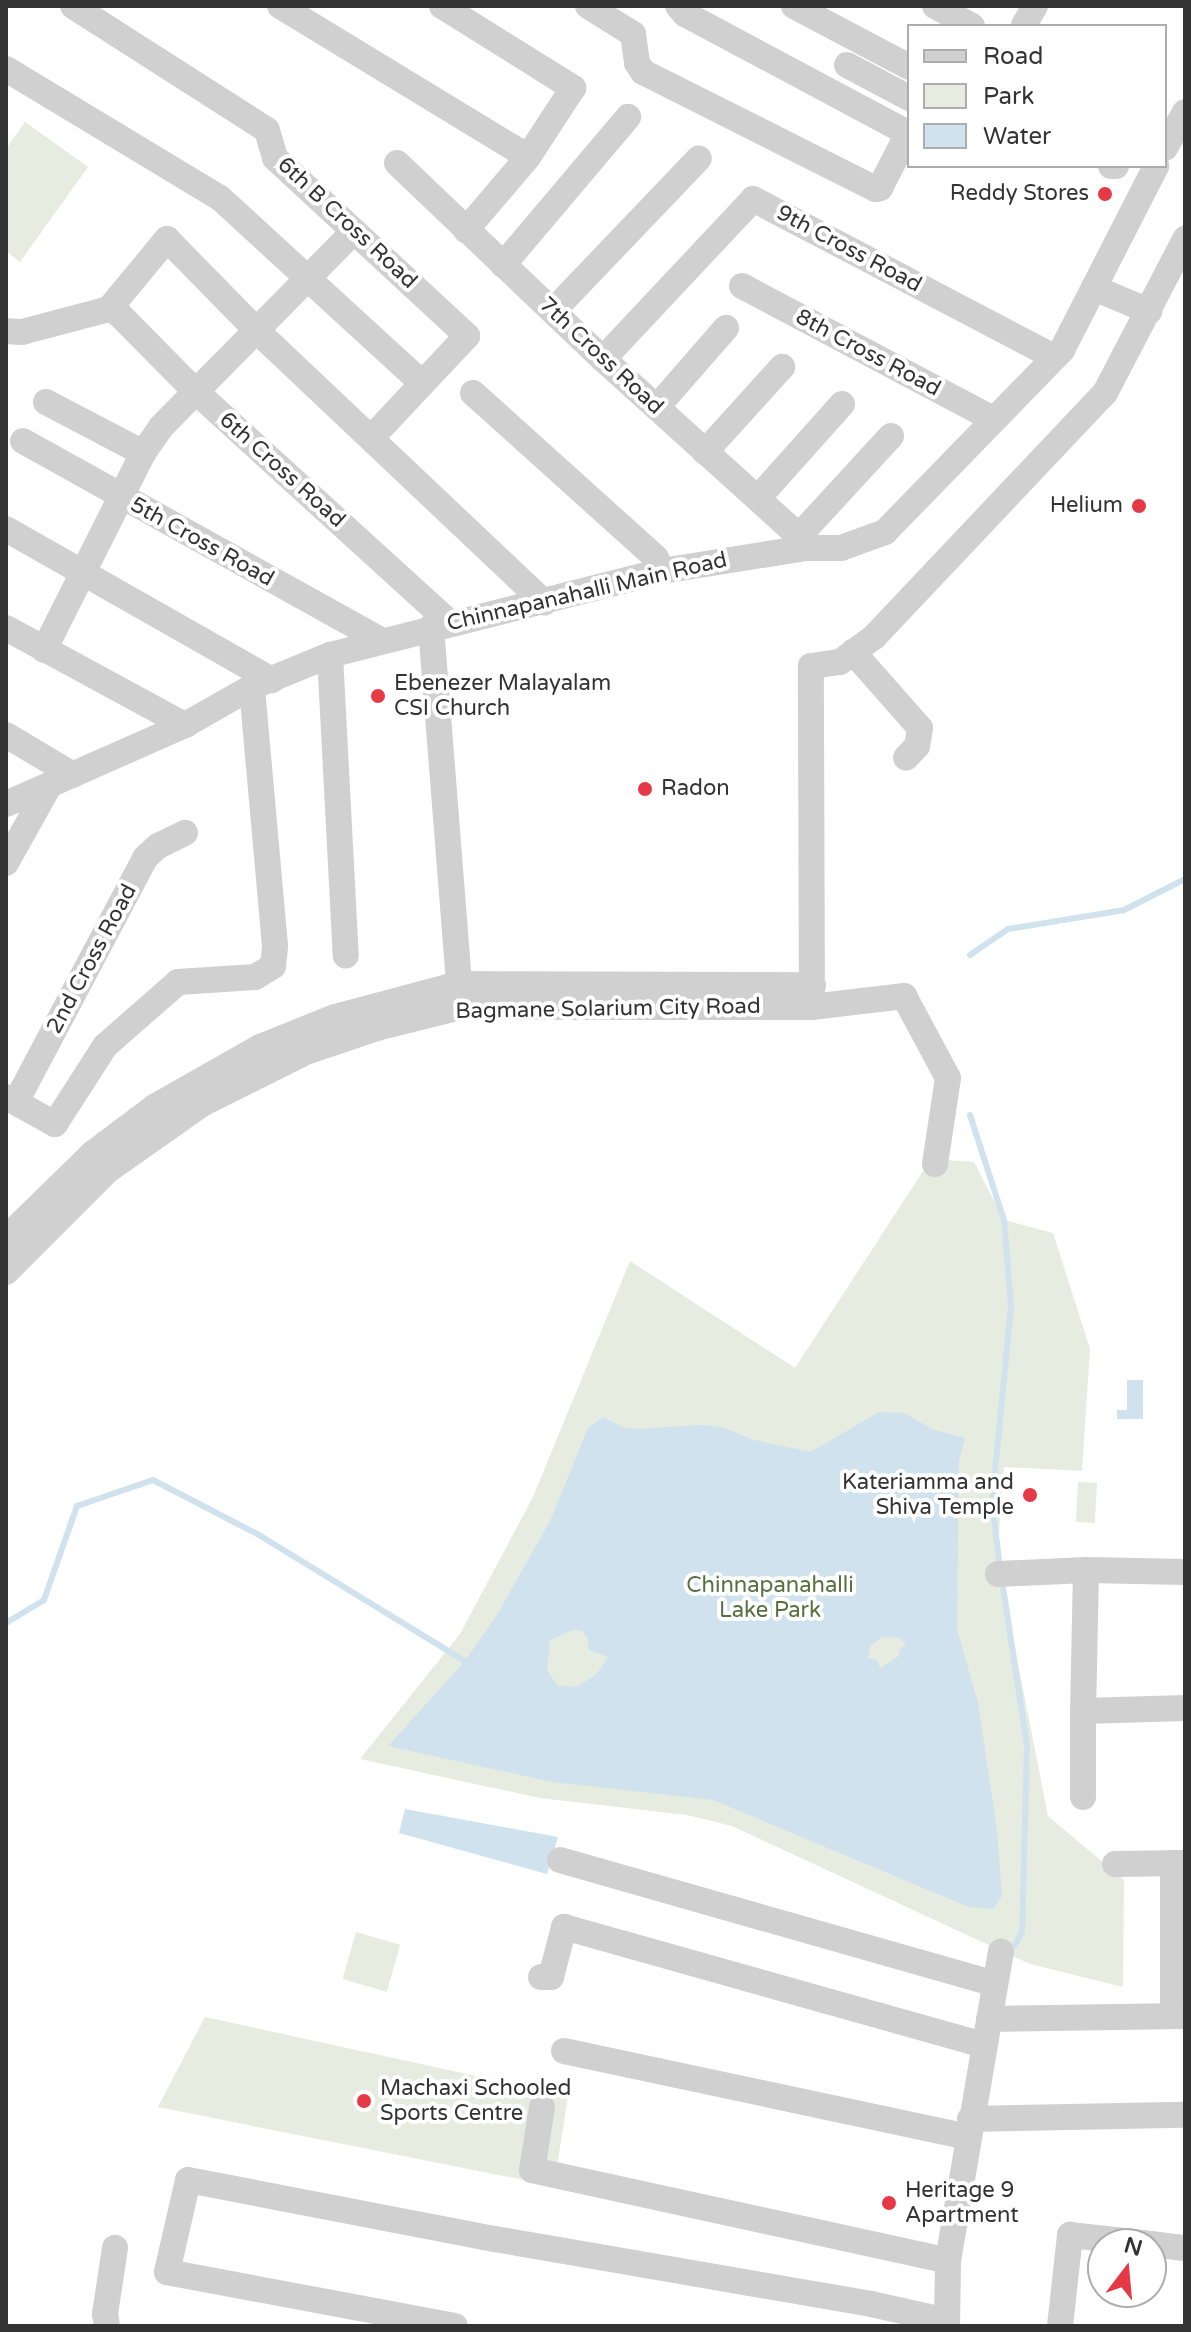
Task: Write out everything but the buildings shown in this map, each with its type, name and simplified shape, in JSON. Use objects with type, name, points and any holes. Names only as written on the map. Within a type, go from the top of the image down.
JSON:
[{"type":"street","name":"6th B Cross Road","points":[[73,6],[267,130],[275,158],[467,336],[422,383]]},
{"type":"street","points":[[280,6],[528,157]]},
{"type":"street","points":[[442,6],[573,88],[528,157],[466,230]]},
{"type":"street","points":[[588,6],[633,34],[637,63],[643,72],[876,189],[880,188],[907,134]]},
{"type":"street","points":[[678,6],[685,14],[907,131]]},
{"type":"street","points":[[794,6],[907,66]]},
{"type":"street","points":[[935,6],[968,24]]},
{"type":"street","points":[[1025,24],[1035,6]]},
{"type":"street","points":[[847,65],[907,97]]},
{"type":"street","points":[[6,69],[220,198],[422,383],[372,437]]},
{"type":"street","points":[[503,265],[628,117]]},
{"type":"street","points":[[553,311],[699,158]]},
{"type":"street","name":"7th Cross Road","points":[[397,163],[802,542]]},
{"type":"street","name":"Chinnapanahalli Main Road","points":[[6,804],[185,725],[262,684],[330,655],[662,571],[802,542],[841,548],[885,532],[1062,350],[1155,168]]},
{"type":"street","name":"9th Cross Road","points":[[603,359],[753,199],[1054,357]]},
{"type":"street","points":[[44,650],[84,576],[143,453],[194,390],[354,231]]},
{"type":"street","points":[[6,331],[22,332],[114,311],[167,239],[185,253],[255,329],[544,602]]},
{"type":"street","points":[[812,996],[811,666],[840,662],[874,637],[1105,393],[1149,311],[1174,286],[1185,239]]},
{"type":"street","name":"8th Cross Road","points":[[742,286],[993,419]]},
{"type":"street","points":[[1094,288],[1149,311]]},
{"type":"street","name":"6th Cross Road","points":[[114,311],[440,625]]},
{"type":"street","points":[[657,407],[726,328]]},
{"type":"street","points":[[705,452],[782,367]]},
{"type":"street","points":[[473,393],[656,558],[662,571]]},
{"type":"street","points":[[46,402],[143,453]]},
{"type":"street","points":[[758,498],[842,404]]},
{"type":"street","points":[[802,542],[891,436]]},
{"type":"street","name":"5th Cross Road","points":[[23,441],[383,641]]},
{"type":"street","points":[[6,529],[262,684],[275,946],[273,966],[255,977],[178,982],[105,1046],[55,1124],[11,1099]]},
{"type":"street","points":[[440,625],[460,996]]},
{"type":"street","points":[[6,628],[185,725]]},
{"type":"street","points":[[853,652],[920,728],[917,746],[906,758]]},
{"type":"street","points":[[330,655],[346,956]]},
{"type":"street","points":[[6,735],[73,775]]},
{"type":"street","points":[[6,863],[48,788]]},
{"type":"street","name":"2nd Cross Road","points":[[11,1099],[145,858],[158,846],[185,833]]},
{"type":"street","name":"Bagmane Solarium City Road","points":[[6,1272],[107,1171],[202,1104],[258,1073],[460,996]]},
{"type":"street","name":"Bagmane Solarium City Road","points":[[6,1238],[62,1181],[123,1129],[225,1065],[335,1017],[460,996],[904,996],[948,1078],[935,1164]]},
{"type":"street","points":[[998,1574],[1086,1570],[1185,1572]]},
{"type":"street","points":[[1083,1797],[1086,1570]]},
{"type":"street","points":[[1083,1711],[1185,1708]]},
{"type":"street","points":[[560,1860],[994,1984]]},
{"type":"street","points":[[541,1977],[551,1977],[564,1927],[986,2032],[1179,2016],[1179,1863],[1115,1864]]},
{"type":"street","points":[[455,2326],[167,2272],[188,2180],[880,2316],[947,2324],[948,2261],[968,2128],[1001,1952]]},
{"type":"street","points":[[564,2051],[968,2128],[1185,2115]]},
{"type":"street","points":[[542,2107],[532,2170],[948,2261]]},
{"type":"street","points":[[1060,2326],[1070,2235],[1087,2237]]},
{"type":"street","points":[[107,2326],[105,2314],[115,2248]]},
{"type":"green space","points":[[25,122],[88,167],[20,262],[6,251],[6,149]]},
{"type":"green space","name":"Chinnapanahalli Lake Park","points":[[931,1159],[974,1162],[1004,1220],[1053,1233],[1090,1349],[1082,1471],[1004,1467],[997,1557],[1048,1816],[1124,1880],[1123,1987],[1030,1964],[732,1826],[687,1815],[540,1798],[360,1759],[460,1634],[533,1497],[630,1261],[795,1368]]},
{"type":"green space","points":[[1078,1482],[1097,1483],[1095,1523],[1076,1522]]},
{"type":"green space","points":[[356,1932],[400,1945],[387,1992],[342,1979]]},
{"type":"green space","name":"Machaxi Schooled Sports Centre","points":[[205,2017],[568,2096],[554,2186],[158,2107]]},
{"type":"water","points":[[1127,1380],[1143,1380],[1143,1419],[1117,1419],[1117,1410],[1127,1410]]},
{"type":"water","points":[[879,1412],[904,1413],[934,1430],[965,1438],[959,1461],[957,1629],[978,1703],[997,1830],[1002,1896],[993,1909],[969,1907],[713,1800],[552,1782],[388,1746],[465,1661],[497,1615],[550,1521],[588,1428],[603,1417],[622,1427],[639,1429],[700,1425],[722,1427],[754,1440],[811,1452]],"holes":[[[573,1630],[582,1631],[587,1637],[589,1650],[608,1657],[596,1675],[576,1687],[557,1685],[547,1670],[550,1640]],[[883,1637],[899,1638],[906,1645],[899,1650],[899,1656],[880,1668],[877,1660],[868,1658],[870,1646]]]},
{"type":"water","points":[[405,1809],[558,1837],[547,1874],[399,1833]]},
{"type":"waterway","points":[[970,955],[1008,929],[1124,910],[1185,879]]},
{"type":"waterway","points":[[970,1115],[1004,1220],[1011,1306],[992,1502],[1000,1568]]},
{"type":"waterway","points":[[6,1623],[44,1600],[77,1506],[153,1480],[259,1535],[465,1661]]},
{"type":"waterway","points":[[1003,1587],[1027,1746],[1022,1932],[1015,1945]]},
{"type":"place","name":"Reddy Stores","points":[[1105,194]]},
{"type":"place","name":"Helium","points":[[1139,506]]},
{"type":"place","name":"Ebenezer Malayalam CSI Church","points":[[378,696]]},
{"type":"place","name":"Radon","points":[[645,789]]},
{"type":"place","name":"Kateriamma and Shiva Temple","points":[[1030,1495]]},
{"type":"place","name":"Machaxi Schooled Sports Centre","points":[[364,2101]]},
{"type":"place","name":"Heritage 9 Apartment","points":[[889,2203]]}]
